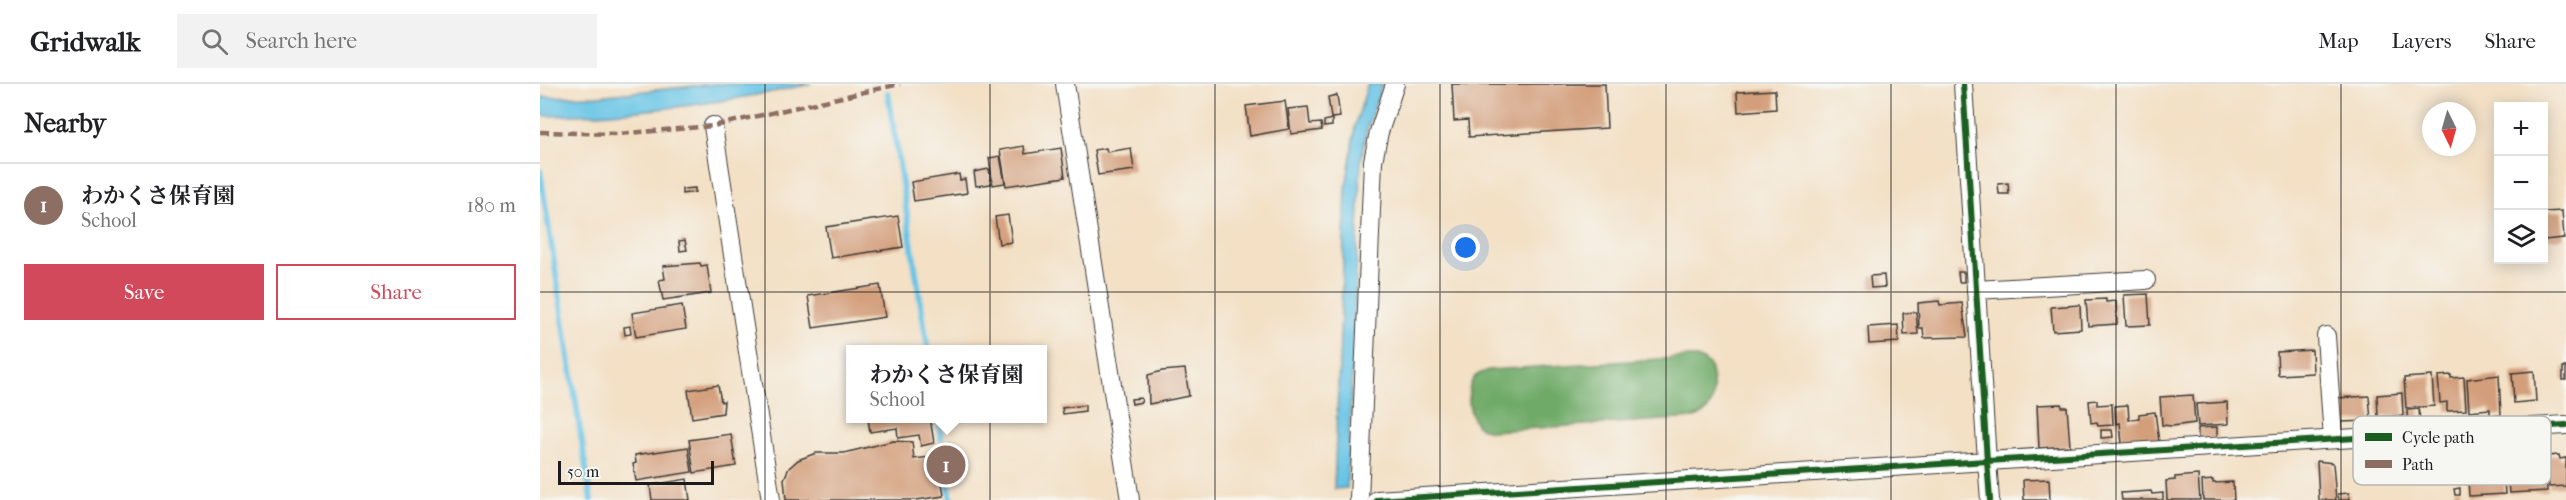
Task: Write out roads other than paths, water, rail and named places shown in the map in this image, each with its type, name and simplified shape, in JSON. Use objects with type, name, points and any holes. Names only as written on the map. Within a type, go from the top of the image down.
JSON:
[{"type":"street","points":[[1065,84],[1130,500]]},
{"type":"street","points":[[1359,500],[1372,181],[1379,132],[1395,84]]},
{"type":"street","points":[[1963,84],[1990,500]]},
{"type":"street","points":[[713,126],[771,500]]},
{"type":"street","points":[[1976,290],[2146,280]]},
{"type":"street","points":[[2326,336],[2333,440]]},
{"type":"street","points":[[2551,426],[2566,425]]},
{"type":"street","points":[[1377,500],[2353,439]]},
{"type":"water","points":[[714,84],[811,84],[676,107],[540,116],[540,97],[597,96]]},
{"type":"water","points":[[1368,84],[1382,84],[1367,129],[1361,160],[1347,488],[1334,489],[1346,189],[1355,126]]},
{"type":"waterway","points":[[888,93],[927,345]]},
{"type":"waterway","points":[[540,171],[591,500]]},
{"type":"waterway","points":[[939,423],[941,438]]},
{"type":"waterway","points":[[943,454],[951,500]]},
{"type":"place","name":"わかくさ保育園","points":[[946,465]]}]
